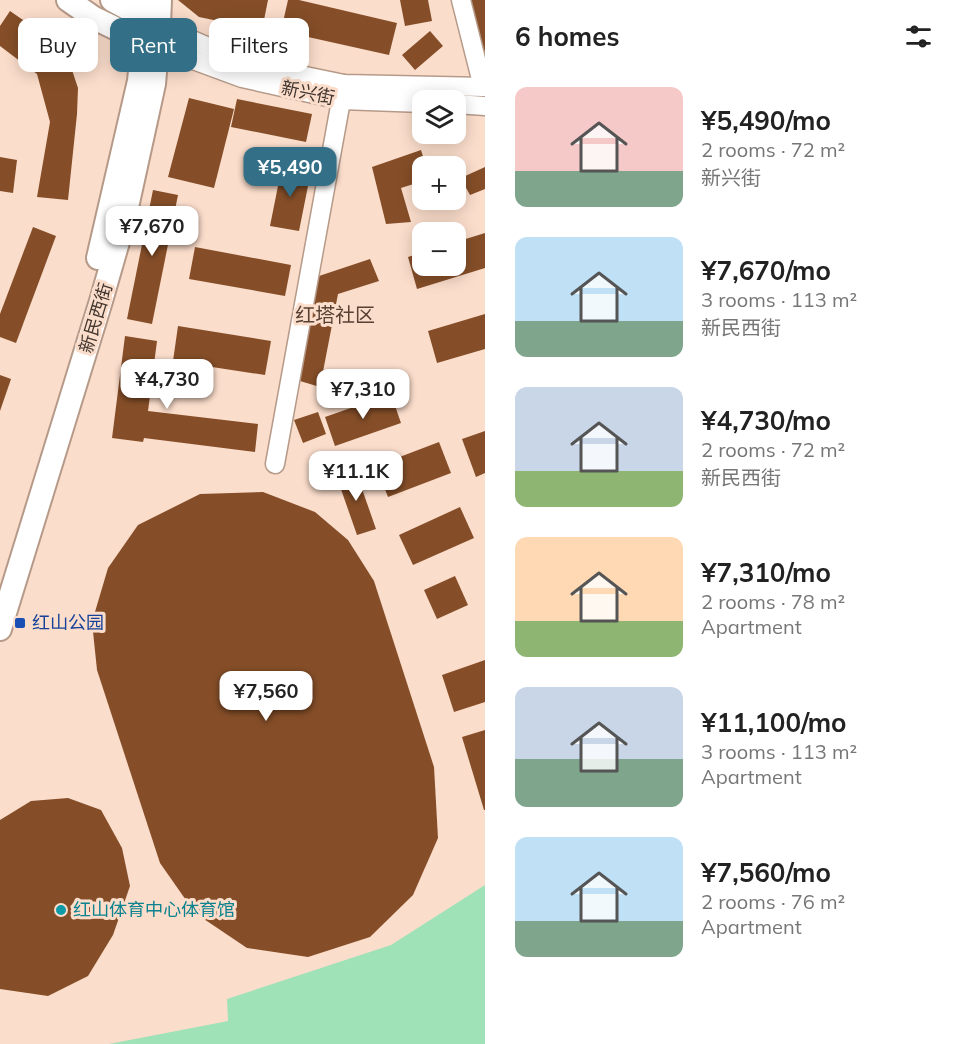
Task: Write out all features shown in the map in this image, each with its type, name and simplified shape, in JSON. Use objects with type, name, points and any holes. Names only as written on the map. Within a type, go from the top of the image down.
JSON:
[{"type":"main road","name":"新兴街","points":[[68,0],[94,18],[110,25]]},
{"type":"main road","name":"新兴街","points":[[112,0],[149,14]]},
{"type":"main road","name":"新民西街","points":[[149,14],[160,0]]},
{"type":"main road","name":"新民西街","points":[[0,582],[93,277],[141,72]]},
{"type":"main road","name":"新民西街","points":[[0,628],[124,221],[154,84],[153,72]]},
{"type":"street","points":[[461,0],[484,87]]},
{"type":"street","name":"新兴街","points":[[149,14],[248,64],[342,92],[484,87]]},
{"type":"street","name":"新兴街","points":[[197,61],[242,78],[412,102]]},
{"type":"street","points":[[275,464],[342,92]]},
{"type":"street","points":[[466,104],[485,105]]},
{"type":"green space","points":[[485,885],[485,1044],[109,1044],[228,1021],[227,999],[391,945]]},
{"type":"building","points":[[178,0],[268,0],[264,18],[209,19],[199,17]]},
{"type":"building","points":[[288,0],[299,0],[397,23],[389,55],[309,37],[309,18],[284,18]]},
{"type":"building","points":[[400,0],[428,0],[432,21],[405,26]]},
{"type":"building","points":[[471,0],[485,0],[485,52],[476,42]]},
{"type":"building","points":[[10,11],[20,18],[18,18],[18,60],[0,46],[0,26]]},
{"type":"building","points":[[430,31],[443,46],[415,70],[402,55]]},
{"type":"building","points":[[34,72],[73,72],[78,88],[68,200],[37,197],[50,122],[37,74]]},
{"type":"building","points":[[189,98],[234,109],[214,188],[168,177]]},
{"type":"building","points":[[237,99],[312,114],[306,142],[231,127]]},
{"type":"building","points":[[421,150],[423,156],[412,156],[412,184],[401,188],[411,222],[386,224],[372,167]]},
{"type":"building","points":[[0,157],[17,160],[13,193],[0,191]]},
{"type":"building","points":[[282,166],[311,171],[299,231],[270,226]]},
{"type":"building","points":[[485,167],[485,189],[470,195],[466,188],[466,176]]},
{"type":"building","points":[[153,190],[178,195],[152,324],[127,319]]},
{"type":"building","points":[[33,227],[56,236],[16,343],[0,337],[0,314]]},
{"type":"building","points":[[485,233],[485,268],[466,274],[466,239]]},
{"type":"building","points":[[195,247],[291,265],[285,296],[189,279]]},
{"type":"building","points":[[412,256],[412,271],[408,257]]},
{"type":"building","points":[[370,259],[379,281],[338,294],[320,387],[300,381],[316,277]]},
{"type":"building","points":[[413,276],[459,276],[417,289]]},
{"type":"building","points":[[485,314],[485,349],[437,363],[428,331]]},
{"type":"building","points":[[178,326],[271,341],[265,375],[173,361]]},
{"type":"building","points":[[125,336],[157,341],[148,411],[258,424],[255,452],[144,438],[143,442],[112,438]]},
{"type":"building","points":[[0,375],[11,379],[0,411]]},
{"type":"building","points":[[391,394],[401,423],[335,446],[325,417]]},
{"type":"building","points":[[318,412],[326,434],[303,443],[294,420]]},
{"type":"building","points":[[485,431],[485,473],[476,477],[462,439]]},
{"type":"building","points":[[439,442],[451,473],[388,497],[376,466]]},
{"type":"building","points":[[355,469],[376,529],[357,535],[336,475]]},
{"type":"building","points":[[263,492],[315,512],[348,540],[374,581],[434,767],[438,838],[413,895],[370,937],[308,957],[247,948],[195,913],[160,863],[97,670],[92,622],[108,568],[138,525],[200,494]]},
{"type":"building","points":[[460,507],[474,538],[413,565],[399,535]]},
{"type":"building","points":[[455,576],[468,605],[437,619],[424,590]]},
{"type":"building","points":[[485,660],[485,702],[454,712],[442,675]]},
{"type":"building","points":[[485,730],[485,810],[484,810],[462,737]]},
{"type":"building","name":"红山体育中心体育馆","points":[[68,798],[101,810],[122,848],[130,886],[113,935],[88,976],[48,996],[0,989],[0,820],[31,801]]},
{"type":"place","name":"红山公园","points":[[20,623]]},
{"type":"place","name":"红山体育中心体育馆","points":[[61,910]]},
{"type":"district","name":"红塔社区","points":[[335,315]]}]
